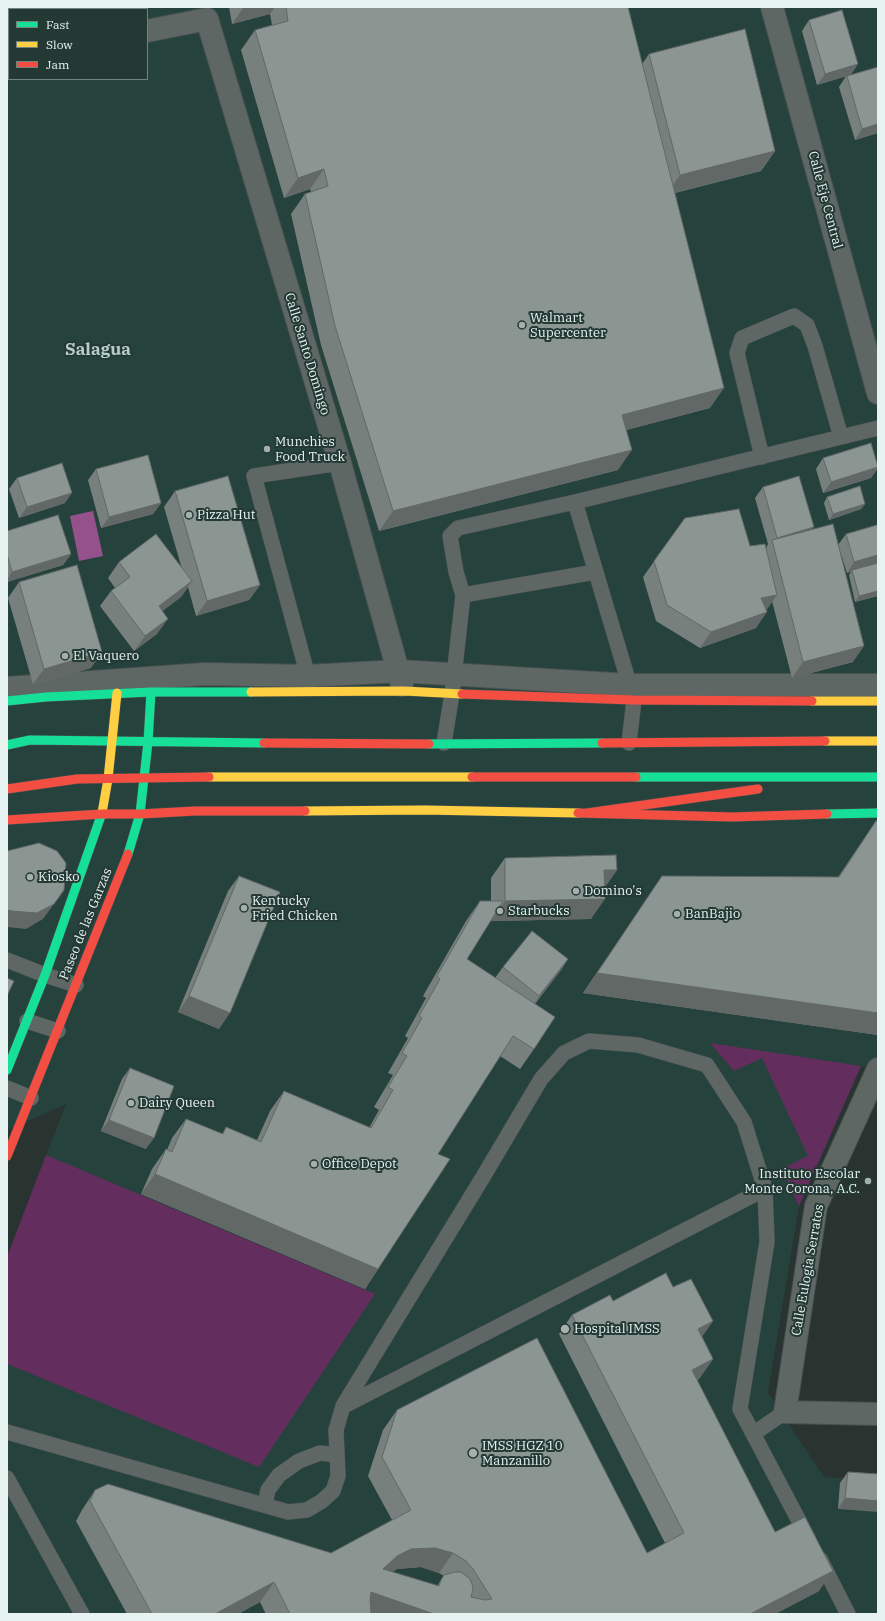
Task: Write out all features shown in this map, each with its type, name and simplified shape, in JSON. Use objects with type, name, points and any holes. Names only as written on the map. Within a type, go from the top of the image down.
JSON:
[{"type":"main road","points":[[7,701],[46,697],[310,683]]},
{"type":"main road","name":"Paseo de las Garzas","points":[[7,1156],[132,843],[140,814],[145,777],[151,692]]},
{"type":"main road","points":[[631,693],[878,701]]},
{"type":"main road","name":"Paseo de las Garzas","points":[[7,1070],[45,976],[102,814],[108,779],[117,694]]},
{"type":"main road","points":[[7,745],[30,740],[112,742],[444,743],[878,741]]},
{"type":"main road","points":[[7,789],[77,779],[145,777],[878,777]]},
{"type":"main road","points":[[587,814],[836,778]]},
{"type":"main road","points":[[7,820],[102,814],[140,814],[196,811],[416,810],[732,817],[878,813]]},
{"type":"street","name":"Calle Eje Central","points":[[772,7],[878,393]]},
{"type":"street","name":"Calle Santo Domingo","points":[[148,31],[205,13],[340,463],[401,681]]},
{"type":"street","points":[[7,688],[204,674],[310,683],[401,681],[631,693],[878,685]]},
{"type":"street","name":"Calle Eulogia Serratos","points":[[785,1412],[816,1206],[878,1069]]},
{"type":"street","points":[[785,1412],[878,1414]]},
{"type":"lane","points":[[762,457],[737,353],[742,338],[794,316],[807,325],[841,437]]},
{"type":"lane","points":[[444,743],[453,684],[463,595],[456,572],[450,536],[452,532],[458,528],[575,502],[878,428]]},
{"type":"lane","points":[[310,683],[254,476],[340,463]]},
{"type":"lane","points":[[575,502],[631,693],[629,743]]},
{"type":"lane","points":[[463,595],[595,572]]},
{"type":"lane","points":[[7,960],[45,976],[76,985]]},
{"type":"lane","points":[[27,1021],[58,1031]]},
{"type":"lane","points":[[7,1432],[288,1512],[307,1510],[322,1501],[333,1491],[338,1476],[336,1430],[343,1406],[541,1079],[564,1052],[589,1041],[638,1045],[707,1065],[744,1122],[765,1189],[767,1242],[740,1409],[848,1614]]},
{"type":"lane","points":[[7,1088],[31,1098]]},
{"type":"lane","points":[[343,1406],[765,1189]]},
{"type":"lane","points":[[753,1434],[785,1412]]},
{"type":"lane","points":[[264,1504],[268,1490],[279,1475],[299,1462],[320,1453],[337,1455]]},
{"type":"lane","points":[[7,1478],[82,1614]]},
{"type":"shaded area","points":[[7,7],[878,7],[878,1069],[861,1066],[799,1206],[768,1393],[824,1477],[878,1481],[878,1614],[7,1614],[7,1257],[66,1104],[7,1130]]},
{"type":"shaded area","points":[[93,511],[103,556],[79,561],[70,516]]},
{"type":"shaded area","points":[[710,1043],[861,1066],[799,1206],[781,1169],[808,1156],[762,1058],[734,1071]]},
{"type":"shaded area","points":[[46,1155],[375,1294],[259,1467],[7,1364],[7,1257]]},
{"type":"building","points":[[286,7],[628,7],[724,388],[622,415],[632,450],[393,511],[335,326],[305,194],[328,186],[324,169],[298,178],[255,30],[288,21]]},
{"type":"building","points":[[842,10],[858,64],[825,74],[809,20]]},
{"type":"building","points":[[745,29],[775,151],[680,175],[649,54]]},
{"type":"building","points":[[878,67],[878,124],[862,129],[847,76]]},
{"type":"building","points":[[871,443],[878,467],[831,482],[823,458]]},
{"type":"building","points":[[148,455],[161,503],[109,517],[96,469]]},
{"type":"building","points":[[62,463],[72,493],[27,507],[17,478]]},
{"type":"building","points":[[228,476],[260,585],[207,601],[175,491]]},
{"type":"building","points":[[799,476],[814,527],[777,538],[763,487]]},
{"type":"building","points":[[860,486],[865,504],[833,514],[827,497]]},
{"type":"building","points":[[739,509],[750,546],[765,544],[777,595],[761,598],[767,612],[711,632],[667,605],[654,561],[685,518]]},
{"type":"building","points":[[58,515],[71,554],[12,572],[7,554],[7,531]]},
{"type":"building","points":[[833,524],[864,646],[803,662],[772,540]]},
{"type":"building","points":[[877,525],[878,555],[854,562],[846,534]]},
{"type":"building","points":[[156,534],[192,581],[159,606],[168,619],[145,636],[111,591],[130,577],[119,562]]},
{"type":"building","points":[[878,563],[878,591],[859,596],[852,570]]},
{"type":"building","points":[[77,565],[102,652],[44,669],[19,582]]},
{"type":"building","points":[[876,821],[878,821],[878,1013],[597,973],[662,876],[839,877]]},
{"type":"building","points":[[39,843],[57,851],[66,863],[64,890],[54,904],[37,913],[7,910],[7,851]]},
{"type":"building","points":[[616,855],[617,870],[604,870],[605,899],[505,901],[505,858]]},
{"type":"building","points":[[239,876],[280,892],[230,1013],[189,996]]},
{"type":"building","points":[[480,901],[503,901],[467,959],[555,1017],[534,1049],[513,1036],[438,1154],[450,1159],[378,1269],[155,1174],[166,1149],[172,1152],[186,1119],[223,1134],[226,1127],[261,1142],[284,1091],[371,1128],[393,1090],[388,1087],[407,1056],[402,1053],[422,1018],[419,1016],[440,979],[437,976]]},
{"type":"building","points":[[532,931],[568,959],[539,996],[503,967]]},
{"type":"building","points":[[7,978],[14,981],[7,996]]},
{"type":"building","points":[[130,1068],[174,1086],[154,1138],[109,1120]]},
{"type":"building","name":"IMSS HGZ 10 Manzanillo","points":[[666,1273],[673,1287],[691,1279],[713,1321],[698,1329],[713,1359],[692,1370],[775,1532],[805,1517],[833,1571],[750,1614],[434,1614],[371,1592],[371,1614],[290,1614],[274,1582],[215,1614],[152,1614],[90,1501],[95,1490],[108,1484],[331,1553],[411,1510],[382,1457],[397,1410],[537,1338],[647,1553],[684,1533],[572,1315],[610,1295],[613,1301]],"holes":[[[435,1548],[453,1553],[466,1561],[473,1569],[492,1599],[485,1600],[471,1597],[473,1589],[472,1584],[470,1579],[461,1572],[444,1575],[439,1586],[383,1569],[397,1556],[411,1549]]]},
{"type":"building","points":[[848,1472],[878,1474],[878,1501],[845,1498]]},
{"type":"traffic: fast","points":[[7,701],[46,697],[151,692],[251,692]]},
{"type":"traffic: fast","points":[[128,854],[140,814],[148,742],[151,692]]},
{"type":"traffic: fast","points":[[7,745],[30,740],[264,743]]},
{"type":"traffic: fast","points":[[429,744],[602,743]]},
{"type":"traffic: fast","points":[[636,777],[878,777]]},
{"type":"traffic: fast","points":[[7,1070],[45,975],[102,813]]},
{"type":"traffic: fast","points":[[827,814],[878,813]]},
{"type":"traffic: slow","points":[[251,692],[404,691],[462,694]]},
{"type":"traffic: slow","points":[[102,813],[108,779],[117,693]]},
{"type":"traffic: slow","points":[[812,701],[878,701]]},
{"type":"traffic: slow","points":[[825,741],[878,741]]},
{"type":"traffic: slow","points":[[209,777],[472,777]]},
{"type":"traffic: slow","points":[[305,811],[424,810],[578,813]]},
{"type":"traffic: jam","points":[[462,694],[634,700],[812,701]]},
{"type":"traffic: jam","points":[[602,743],[825,741]]},
{"type":"traffic: jam","points":[[264,743],[429,744]]},
{"type":"traffic: jam","points":[[7,789],[77,779],[209,777]]},
{"type":"traffic: jam","points":[[472,777],[636,777]]},
{"type":"traffic: jam","points":[[587,813],[758,789]]},
{"type":"traffic: jam","points":[[7,820],[102,814],[140,814],[195,811],[305,811]]},
{"type":"traffic: jam","points":[[578,813],[732,817],[827,814]]},
{"type":"traffic: jam","points":[[7,1156],[128,854]]},
{"type":"place","name":"Walmart Supercenter","points":[[522,325]]},
{"type":"place","name":"Munchies Food Truck","points":[[267,449]]},
{"type":"place","name":"Pizza Hut","points":[[189,515]]},
{"type":"place","name":"El Vaquero","points":[[65,656]]},
{"type":"place","name":"Kiosko","points":[[30,877]]},
{"type":"place","name":"Domino's","points":[[576,891]]},
{"type":"place","name":"Kentucky Fried Chicken","points":[[244,908]]},
{"type":"place","name":"Starbucks","points":[[500,911]]},
{"type":"place","name":"BanBajio","points":[[677,914]]},
{"type":"place","name":"Dairy Queen","points":[[131,1103]]},
{"type":"place","name":"Office Depot","points":[[314,1164]]},
{"type":"place","name":"Instituto Escolar Monte Corona, A.C.","points":[[868,1181]]},
{"type":"place","name":"Hospital IMSS","points":[[565,1329]]},
{"type":"place","name":"IMSS HGZ 10 Manzanillo","points":[[473,1453]]},
{"type":"district","name":"Salagua","points":[[98,350]]}]
